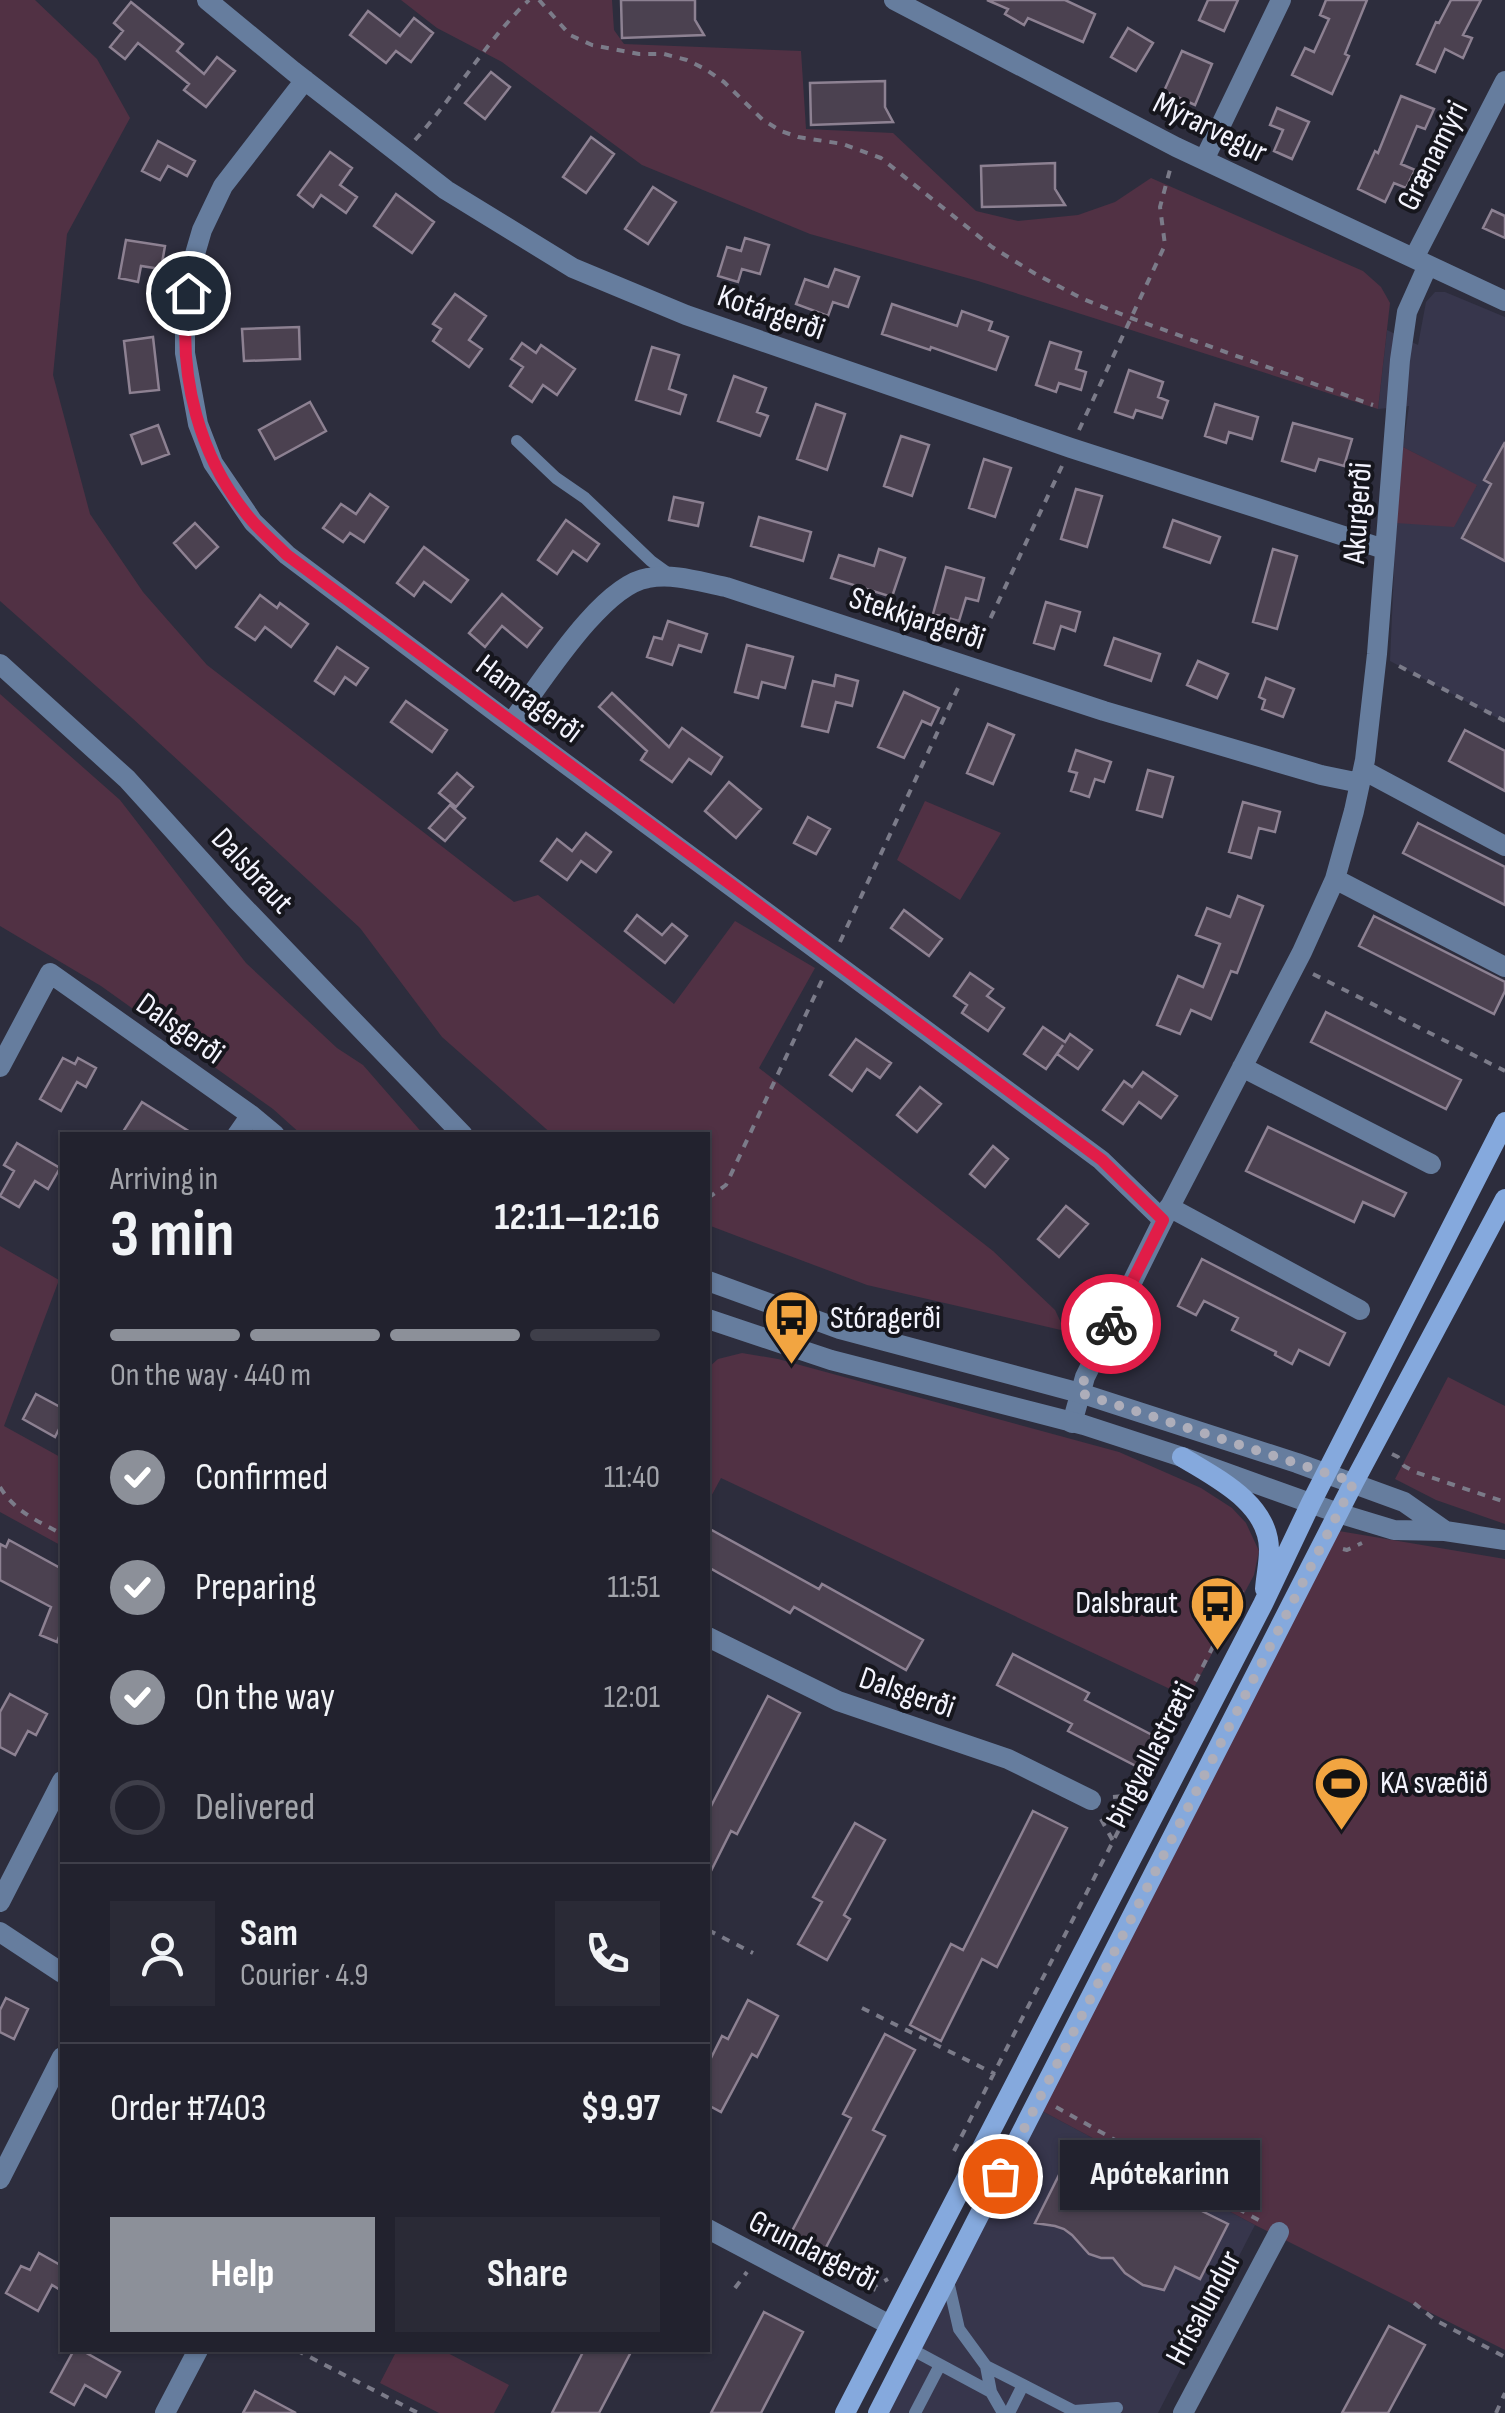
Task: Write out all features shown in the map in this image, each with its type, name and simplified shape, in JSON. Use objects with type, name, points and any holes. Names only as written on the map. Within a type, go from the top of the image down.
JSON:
[{"type":"main road","name":"Þingvallastræti","points":[[845,2413],[1263,1604],[1505,1122]]},
{"type":"main road","name":"Þingvallastræti","points":[[878,2413],[1354,1482],[1505,1199]]},
{"type":"main road","points":[[1182,1456],[1228,1485],[1253,1508],[1264,1526],[1269,1547],[1263,1604]]},
{"type":"street","name":"Kotárgerði","points":[[207,0],[446,190],[572,268],[686,316],[1071,448],[1384,549]]},
{"type":"street","name":"Mýrarvegur","points":[[894,0],[1204,160],[1505,301]]},
{"type":"street","points":[[1204,160],[1281,0]]},
{"type":"street","name":"Hamragerði","points":[[305,80],[223,186],[202,230],[190,272],[185,314],[185,353],[198,424],[213,463],[253,522],[287,555],[1102,1160],[1166,1213]]},
{"type":"street","name":"Grænamýri","points":[[1421,262],[1505,81]]},
{"type":"street","name":"Akurgerði","points":[[1072,1422],[1085,1377],[1296,965],[1335,879],[1362,776],[1377,654],[1400,360],[1421,262]]},
{"type":"street","name":"Stekkjargerði","points":[[511,723],[592,616],[616,594],[644,578],[671,576],[726,587],[1104,711],[1322,775],[1362,776]]},
{"type":"street","name":"Dalsbraut","points":[[0,664],[127,780],[235,898],[463,1132]]},
{"type":"street","points":[[1362,776],[1505,846]]},
{"type":"street","points":[[1335,879],[1505,966]]},
{"type":"street","name":"Dalsgerði","points":[[0,1067],[50,974],[271,1132]]},
{"type":"street","points":[[1242,1067],[1431,1164]]},
{"type":"street","points":[[239,1132],[251,1115]]},
{"type":"street","points":[[1166,1213],[1360,1310]]},
{"type":"street","points":[[710,1285],[840,1330],[1080,1393],[1354,1482],[1404,1502],[1446,1531]]},
{"type":"street","points":[[710,1320],[831,1360],[1072,1422],[1394,1530],[1446,1531],[1505,1540]]},
{"type":"street","name":"Dalsgerði","points":[[710,1638],[838,1701],[1008,1759],[1091,1800]]},
{"type":"street","points":[[0,1902],[60,1786]]},
{"type":"street","points":[[0,1932],[60,1972]]},
{"type":"street","points":[[0,2179],[60,2061]]},
{"type":"street","name":"Grundargerði","points":[[710,2231],[863,2310],[911,2349]]},
{"type":"street","name":"Hrísalundur","points":[[1183,2413],[1279,2232]]},
{"type":"street","points":[[164,2413],[197,2352]]},
{"type":"lane","points":[[517,441],[671,576]]},
{"type":"lane","points":[[947,2278],[959,2329],[986,2366],[991,2392],[1006,2413],[1023,2385]]},
{"type":"lane","points":[[911,2349],[991,2392]]},
{"type":"lane","points":[[915,2413],[940,2364]]},
{"type":"lane","points":[[986,2366],[1074,2412],[1117,2408]]},
{"type":"path","points":[[401,155],[529,0]]},
{"type":"path","points":[[540,0],[570,35],[592,45],[687,60],[724,82],[763,120],[781,131],[843,144],[880,158],[992,247],[1083,298],[1396,414]]},
{"type":"path","points":[[1377,654],[1505,720]]},
{"type":"path","points":[[1296,965],[1505,1071]]},
{"type":"path","points":[[1415,1472],[1505,1502]]},
{"type":"path","points":[[0,1487],[8,1501],[60,1533]]},
{"type":"path","points":[[949,2159],[1244,1586]]},
{"type":"path","points":[[710,1931],[753,1953]]},
{"type":"path","points":[[862,2008],[993,2073]]},
{"type":"path","points":[[1068,2114],[1279,2232]]},
{"type":"path","points":[[863,2310],[876,2286],[888,2280]]},
{"type":"path","points":[[1414,2303],[1436,2320],[1505,2357]]},
{"type":"path","points":[[300,2352],[418,2413]]},
{"type":"path","points":[[1496,2413],[1505,2392]]},
{"type":"shaded area","points":[[0,0],[35,0],[97,59],[130,118],[67,234],[53,375],[90,514],[143,592],[207,665],[514,902],[538,895],[674,1004],[735,921],[815,968],[759,1068],[993,1251],[1055,1310],[1065,1331],[867,1285],[710,1226],[710,1132],[550,1132],[442,1037],[360,928],[0,601]]},
{"type":"shaded area","points":[[401,0],[612,0],[614,30],[624,44],[801,51],[806,129],[893,133],[976,211],[1018,221],[1078,215],[1115,202],[1151,178],[1363,271],[1381,287],[1390,303],[1378,409],[978,281],[810,234],[642,165],[502,62],[437,28]]},
{"type":"shaded area","points":[[1435,292],[1445,292],[1505,317],[1505,722],[1390,661],[1396,523],[1477,486],[1403,447],[1409,406],[1378,409],[1387,330],[1418,345],[1426,302]]},
{"type":"shaded area","points":[[1403,447],[1477,485],[1454,527],[1396,523]]},
{"type":"shaded area","points":[[0,694],[120,800],[246,963],[337,1048],[363,1065],[421,1132],[299,1132],[273,1109],[101,986],[0,926]]},
{"type":"shaded area","points":[[925,801],[1001,833],[960,900],[897,860]]},
{"type":"shaded area","points":[[0,1246],[59,1280],[4,1426],[60,1457],[60,1545],[0,1512]]},
{"type":"shaded area","points":[[742,1353],[778,1359],[1119,1452],[1201,1488],[1232,1508],[1246,1523],[1259,1551],[1254,1575],[1192,1691],[1170,1689],[721,1478],[710,1498],[710,1366],[718,1359]]},
{"type":"shaded area","points":[[1448,1377],[1505,1406],[1505,1524],[1436,1500],[1395,1479]]},
{"type":"shaded area","name":"KA svæðið","points":[[1339,1531],[1505,1559],[1505,2350],[1255,2225],[1031,2105]]},
{"type":"shaded area","points":[[1031,2105],[1255,2225],[1158,2413],[874,2413]]},
{"type":"shaded area","points":[[396,2352],[446,2352],[509,2385],[494,2413],[439,2413],[380,2383]]},
{"type":"building","points":[[621,0],[695,0],[695,20],[704,35],[622,38]]},
{"type":"building","points":[[987,0],[1065,0],[1095,14],[1083,42],[1028,18],[1024,25],[1005,14],[1008,9]]},
{"type":"building","points":[[1208,0],[1238,0],[1224,31],[1199,20]]},
{"type":"building","points":[[1326,0],[1367,0],[1332,94],[1292,75],[1305,48],[1314,52],[1329,19],[1320,15]]},
{"type":"building","points":[[1451,0],[1481,0],[1463,35],[1472,38],[1463,58],[1445,49],[1435,72],[1417,64]]},
{"type":"building","points":[[131,2],[183,44],[177,51],[204,74],[217,57],[235,71],[206,107],[184,90],[189,84],[138,43],[125,59],[110,47],[123,31],[114,23]]},
{"type":"building","points":[[368,11],[400,36],[414,18],[433,33],[411,62],[396,51],[386,63],[350,35]]},
{"type":"building","points":[[1128,28],[1153,43],[1136,71],[1111,57]]},
{"type":"building","points":[[1182,51],[1212,64],[1195,105],[1164,91]]},
{"type":"building","points":[[491,72],[510,87],[485,119],[465,103]]},
{"type":"building","points":[[885,81],[885,107],[893,122],[811,125],[810,83]]},
{"type":"building","points":[[1401,96],[1434,109],[1425,129],[1417,126],[1401,164],[1415,170],[1406,188],[1394,183],[1385,202],[1358,189],[1375,151],[1378,153]]},
{"type":"building","points":[[1277,108],[1309,122],[1292,159],[1274,151],[1283,130],[1270,125]]},
{"type":"building","points":[[591,137],[614,154],[586,193],[563,177]]},
{"type":"building","points":[[158,141],[195,161],[187,176],[168,166],[160,180],[142,171]]},
{"type":"building","points":[[330,152],[352,168],[340,185],[357,197],[346,213],[321,195],[313,207],[298,195]]},
{"type":"building","points":[[1055,163],[1055,189],[1065,205],[982,207],[981,166]]},
{"type":"building","points":[[653,187],[676,202],[648,244],[625,229]]},
{"type":"building","points":[[396,194],[434,222],[412,253],[374,226]]},
{"type":"building","points":[[1492,210],[1505,216],[1505,238],[1483,228]]},
{"type":"building","points":[[745,238],[769,245],[760,274],[742,269],[738,282],[718,276],[727,247],[741,251]]},
{"type":"building","points":[[126,240],[165,246],[161,269],[141,266],[138,282],[119,278]]},
{"type":"building","points":[[835,269],[859,277],[848,307],[833,302],[828,316],[796,304],[805,279],[828,287]]},
{"type":"building","points":[[455,294],[486,316],[469,340],[482,349],[469,367],[433,341],[441,329],[433,324]]},
{"type":"building","points":[[892,304],[957,326],[962,311],[992,322],[989,330],[1008,337],[996,370],[882,334]]},
{"type":"building","points":[[299,327],[300,359],[244,361],[242,329]]},
{"type":"building","points":[[153,337],[159,390],[130,393],[124,341]]},
{"type":"building","points":[[1050,342],[1081,352],[1076,369],[1086,372],[1081,390],[1059,383],[1056,392],[1036,385]]},
{"type":"building","points":[[522,343],[536,353],[541,345],[575,369],[557,395],[543,385],[532,402],[510,386],[523,367],[511,359]]},
{"type":"building","points":[[652,347],[679,355],[669,389],[686,395],[680,414],[636,400]]},
{"type":"building","points":[[1129,370],[1163,382],[1158,397],[1168,401],[1162,418],[1136,410],[1133,418],[1115,412]]},
{"type":"building","points":[[734,376],[766,388],[757,412],[768,416],[760,436],[718,421]]},
{"type":"building","points":[[310,402],[326,431],[275,459],[259,430]]},
{"type":"building","points":[[816,404],[845,414],[827,470],[797,459]]},
{"type":"building","points":[[1215,404],[1258,417],[1252,439],[1229,432],[1226,443],[1205,436]]},
{"type":"building","points":[[1293,423],[1352,439],[1344,466],[1319,459],[1315,471],[1282,461]]},
{"type":"building","points":[[158,425],[169,454],[142,464],[131,435]]},
{"type":"building","points":[[901,436],[929,445],[912,496],[884,486]]},
{"type":"building","points":[[1505,442],[1505,561],[1462,538],[1491,484],[1484,480]]},
{"type":"building","points":[[984,459],[1011,468],[995,517],[969,508]]},
{"type":"building","points":[[1076,489],[1102,496],[1087,547],[1061,539]]},
{"type":"building","points":[[370,494],[388,507],[364,542],[350,533],[343,542],[323,528],[341,504],[356,514]]},
{"type":"building","points":[[674,497],[703,503],[698,526],[669,520]]},
{"type":"building","points":[[759,517],[811,532],[803,561],[751,546]]},
{"type":"building","points":[[566,520],[599,544],[587,561],[573,551],[557,574],[538,560]]},
{"type":"building","points":[[1173,520],[1220,537],[1210,563],[1164,547]]},
{"type":"building","points":[[195,523],[218,547],[196,568],[174,543]]},
{"type":"building","points":[[424,547],[468,580],[451,602],[424,582],[414,596],[397,583]]},
{"type":"building","points":[[879,549],[905,558],[892,597],[831,578],[839,555],[874,566]]},
{"type":"building","points":[[1273,549],[1297,556],[1277,629],[1253,622]]},
{"type":"building","points":[[946,567],[984,578],[978,601],[966,598],[959,621],[933,614]]},
{"type":"building","points":[[502,594],[542,628],[527,647],[502,626],[485,647],[469,633]]},
{"type":"building","points":[[260,595],[277,608],[280,603],[308,624],[291,647],[265,627],[255,640],[236,627]]},
{"type":"building","points":[[1046,602],[1080,612],[1075,631],[1061,626],[1054,649],[1034,643]]},
{"type":"building","points":[[668,621],[707,634],[701,652],[679,645],[672,665],[647,657],[654,637],[662,639]]},
{"type":"building","points":[[1114,638],[1160,654],[1151,681],[1105,665]]},
{"type":"building","points":[[747,645],[793,657],[785,688],[762,682],[758,698],[735,692]]},
{"type":"building","points":[[337,647],[368,668],[356,685],[345,677],[334,694],[315,681]]},
{"type":"building","points":[[1198,661],[1228,674],[1217,698],[1187,685]]},
{"type":"building","points":[[836,675],[858,681],[852,706],[836,702],[828,732],[802,726],[813,681],[834,686]]},
{"type":"building","points":[[1266,678],[1294,689],[1283,717],[1262,709],[1265,700],[1259,697]]},
{"type":"building","points":[[904,692],[939,708],[931,725],[922,721],[904,758],[878,747]]},
{"type":"building","points":[[612,693],[669,747],[682,728],[722,757],[711,774],[689,759],[672,782],[641,760],[647,751],[599,707]]},
{"type":"building","points":[[406,701],[447,730],[432,752],[391,722]]},
{"type":"building","points":[[988,724],[1014,735],[993,784],[967,773]]},
{"type":"building","points":[[1465,730],[1505,751],[1505,791],[1449,761]]},
{"type":"building","points":[[1076,750],[1111,762],[1104,782],[1095,779],[1089,797],[1071,791],[1077,773],[1069,771]]},
{"type":"building","points":[[1148,770],[1173,777],[1162,817],[1137,810]]},
{"type":"building","points":[[457,773],[473,787],[456,807],[439,793]]},
{"type":"building","points":[[729,782],[761,809],[736,838],[705,811]]},
{"type":"building","points":[[1243,802],[1280,812],[1275,832],[1259,828],[1251,858],[1229,852]]},
{"type":"building","points":[[450,805],[465,818],[445,841],[429,828]]},
{"type":"building","points":[[808,817],[830,829],[816,854],[794,843]]},
{"type":"building","points":[[1418,823],[1505,867],[1505,905],[1403,853]]},
{"type":"building","points":[[586,833],[611,852],[596,872],[581,861],[567,880],[541,861],[557,839],[572,851]]},
{"type":"building","points":[[1238,896],[1263,906],[1237,973],[1231,971],[1211,1019],[1191,1010],[1180,1034],[1157,1025],[1178,976],[1203,987],[1220,944],[1196,935],[1207,908],[1230,917]]},
{"type":"building","points":[[904,910],[942,939],[929,956],[891,928]]},
{"type":"building","points":[[637,915],[662,935],[672,924],[687,936],[665,963],[625,931]]},
{"type":"building","points":[[1374,916],[1505,982],[1494,1014],[1359,946]]},
{"type":"building","points":[[970,973],[993,989],[987,996],[1004,1008],[988,1031],[962,1013],[967,1005],[954,996]]},
{"type":"building","points":[[1326,1012],[1461,1080],[1446,1109],[1311,1042]]},
{"type":"building","points":[[1043,1027],[1065,1042],[1070,1034],[1092,1050],[1078,1069],[1057,1054],[1063,1045],[1046,1069],[1024,1054]]},
{"type":"building","points":[[856,1039],[891,1063],[880,1078],[867,1069],[852,1091],[830,1075]]},
{"type":"building","points":[[63,1058],[75,1064],[78,1058],[96,1068],[86,1087],[77,1082],[61,1111],[40,1099]]},
{"type":"building","points":[[1143,1072],[1177,1096],[1161,1118],[1139,1102],[1123,1124],[1103,1110],[1124,1081],[1132,1087]]},
{"type":"building","points":[[920,1087],[941,1104],[917,1132],[897,1115]]},
{"type":"building","points":[[142,1102],[190,1132],[123,1132]]},
{"type":"building","points":[[1268,1127],[1406,1193],[1394,1216],[1363,1202],[1354,1222],[1246,1171]]},
{"type":"building","points":[[17,1143],[60,1168],[48,1189],[35,1181],[19,1207],[0,1196],[14,1171],[4,1165]]},
{"type":"building","points":[[993,1146],[1008,1159],[985,1187],[970,1174]]},
{"type":"building","points":[[1066,1206],[1088,1224],[1059,1257],[1038,1239]]},
{"type":"building","points":[[1202,1259],[1345,1333],[1329,1365],[1299,1350],[1292,1364],[1232,1330],[1238,1318],[1204,1301],[1196,1315],[1178,1306]]},
{"type":"building","points":[[36,1394],[60,1407],[60,1427],[55,1437],[23,1419]]},
{"type":"building","points":[[710,1529],[819,1589],[822,1584],[923,1640],[906,1670],[794,1607],[790,1613],[710,1568]]},
{"type":"building","points":[[9,1540],[60,1568],[57,1642],[40,1635],[51,1607],[0,1580],[0,1544],[6,1547]]},
{"type":"building","points":[[1013,1654],[1089,1693],[1085,1700],[1154,1736],[1138,1767],[1068,1731],[1072,1724],[997,1685]]},
{"type":"building","points":[[10,1694],[47,1714],[36,1735],[28,1731],[15,1755],[0,1747],[0,1712]]},
{"type":"building","points":[[768,1696],[800,1713],[737,1834],[731,1831],[710,1873],[710,1808]]},
{"type":"building","points":[[1033,1811],[1067,1828],[997,1967],[982,1959],[941,2041],[910,2025],[951,1944],[963,1950]]},
{"type":"building","points":[[855,1823],[885,1840],[844,1915],[850,1919],[827,1960],[798,1944],[822,1902],[813,1897]]},
{"type":"building","points":[[6,1998],[28,2009],[14,2039],[0,2032],[0,2010]]},
{"type":"building","points":[[748,2000],[778,2016],[721,2112],[710,2106],[710,2060],[722,2036],[728,2039]]},
{"type":"building","points":[[885,2034],[915,2050],[873,2130],[885,2136],[824,2251],[791,2233],[851,2118],[843,2114]]},
{"type":"building","points":[[1095,2158],[1228,2224],[1200,2279],[1175,2267],[1164,2290],[1143,2285],[1125,2273],[1113,2258],[1089,2254],[1064,2229],[1035,2223],[1059,2175],[1082,2186]]},
{"type":"building","points":[[39,2253],[60,2265],[60,2290],[52,2285],[38,2311],[6,2293],[21,2266],[30,2270]]},
{"type":"building","points":[[764,2312],[803,2332],[761,2413],[711,2413]]},
{"type":"building","points":[[1389,2326],[1425,2345],[1388,2413],[1342,2413]]},
{"type":"building","points":[[73,2352],[85,2352],[120,2372],[106,2397],[85,2385],[74,2405],[51,2392]]},
{"type":"building","points":[[583,2352],[631,2352],[599,2413],[552,2413]]},
{"type":"building","points":[[255,2391],[296,2413],[243,2413]]},
{"type":"way so far","points":[[1000,2176],[1354,1482],[1080,1393],[1111,1324]]},
{"type":"place","name":"Stóragerði","points":[[791,1367]]},
{"type":"place","name":"Dalsbraut","points":[[1217,1652]]},
{"type":"place","name":"KA svæðið","points":[[1341,1832]]},
{"type":"place","name":"Apótekarinn","points":[[1000,2176]]},
{"type":"route","points":[[188,293],[185,353],[205,444],[213,463],[253,522],[287,555],[1102,1160],[1163,1220],[1111,1324]]}]
